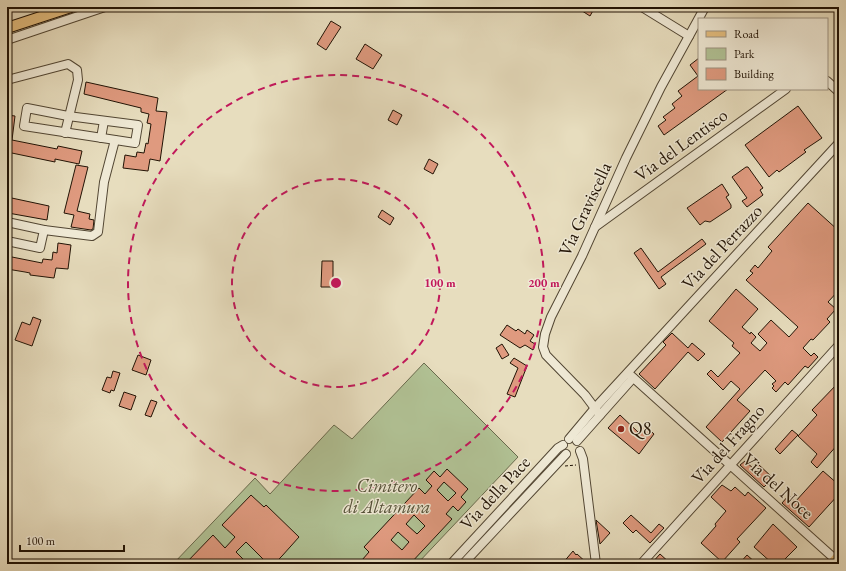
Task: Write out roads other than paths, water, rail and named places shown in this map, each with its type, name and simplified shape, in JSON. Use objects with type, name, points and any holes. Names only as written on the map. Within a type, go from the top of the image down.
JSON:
[{"type":"main road","points":[[7,28],[70,7]]},
{"type":"street","points":[[7,40],[105,7]]},
{"type":"street","points":[[642,7],[689,36]]},
{"type":"street","name":"Via Graviscella","points":[[699,18],[705,7]]},
{"type":"street","name":"Via Graviscella","points":[[600,416],[584,394],[546,355],[543,347],[551,317],[595,227],[626,158],[698,20]]},
{"type":"street","points":[[7,80],[68,64],[77,70],[78,80],[65,133]]},
{"type":"street","points":[[828,82],[839,92]]},
{"type":"street","name":"Via del Lentisco","points":[[595,227],[785,90]]},
{"type":"street","points":[[27,108],[104,121],[138,125],[135,143],[24,126],[27,108]]},
{"type":"street","points":[[101,138],[104,121]]},
{"type":"street","points":[[7,222],[44,230],[92,236],[98,232],[104,182],[115,140]]},
{"type":"street","name":"Via del Perrazzo","points":[[631,375],[839,143]]},
{"type":"street","points":[[7,241],[40,248],[44,230]]},
{"type":"street","name":"Via del Fragno","points":[[640,564],[839,345]]},
{"type":"street","name":"Via della Pace","points":[[570,441],[595,408],[631,375]]},
{"type":"street","name":"Via della Pace","points":[[451,564],[558,448],[570,441],[600,416],[631,375]]},
{"type":"street","name":"Via del Noce","points":[[631,375],[836,560]]},
{"type":"street","points":[[579,455],[566,454],[564,450],[570,441],[580,445],[579,455],[596,564]]},
{"type":"street","name":"Via della Pace","points":[[463,564],[566,454]]},
{"type":"place","name":"Q8","points":[[621,429]]},
{"type":"park label","name":"Cimitero di Altamura","points":[[387,496]]}]
